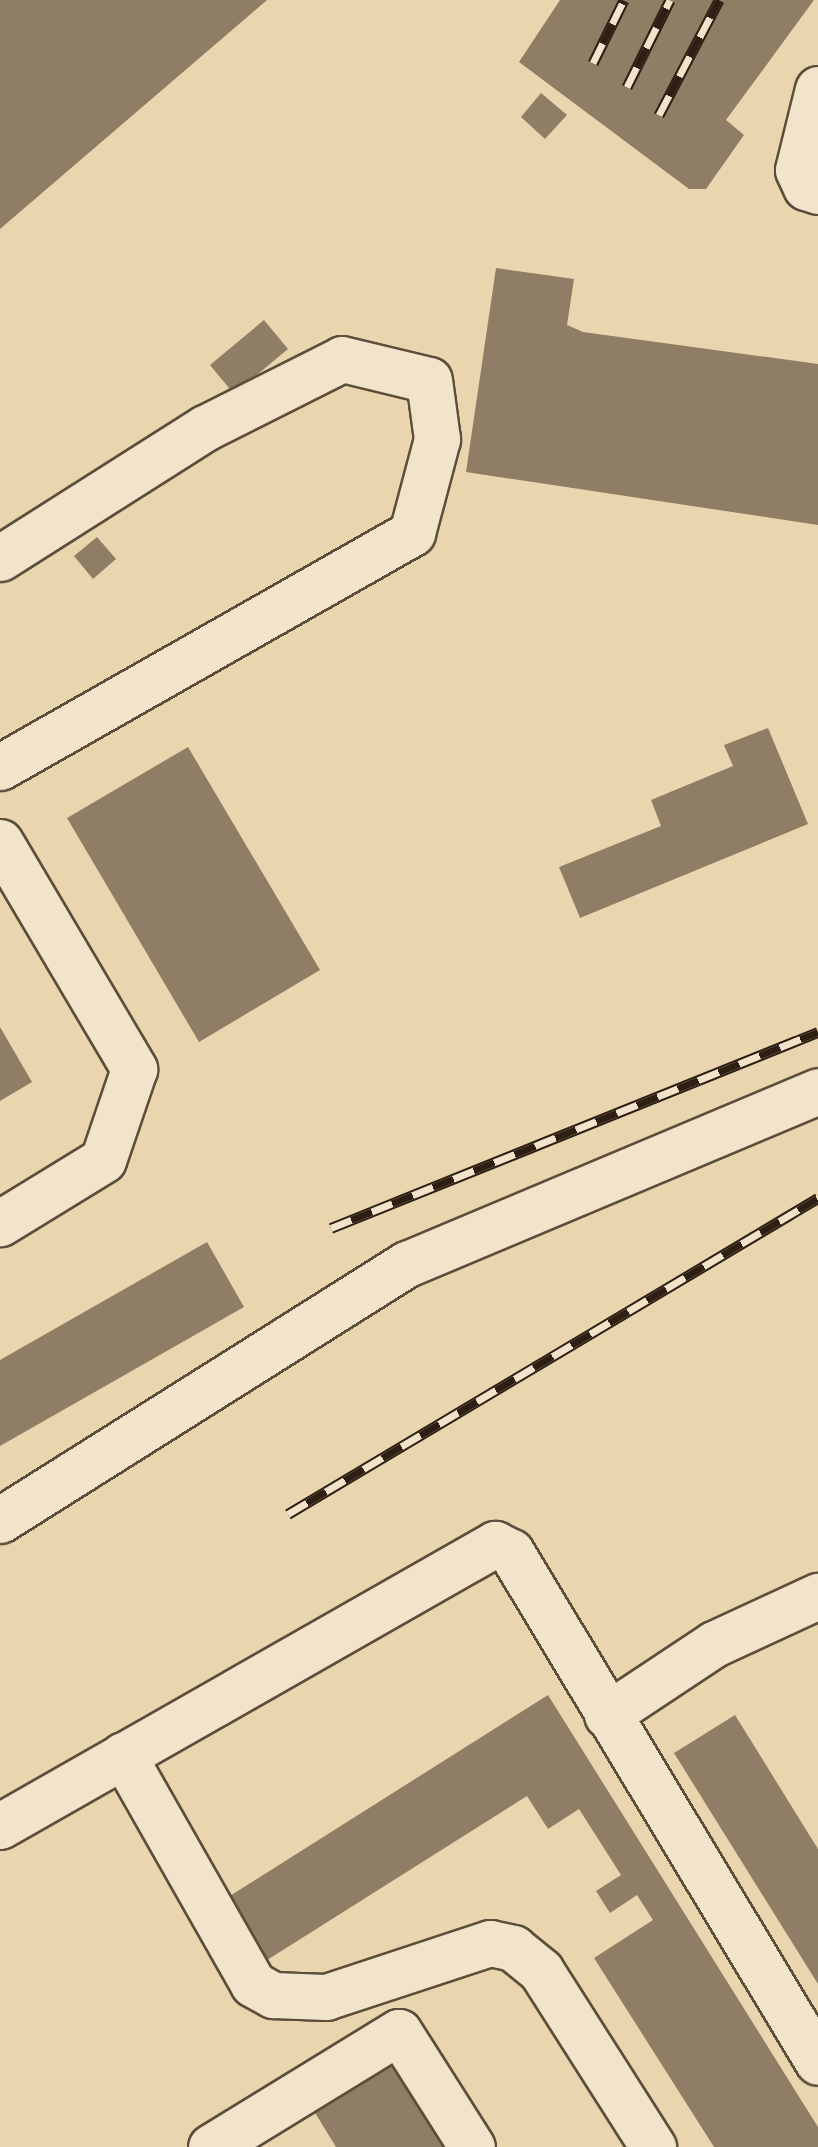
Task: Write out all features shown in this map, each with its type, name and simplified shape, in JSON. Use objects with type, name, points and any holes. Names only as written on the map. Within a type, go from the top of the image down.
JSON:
[{"type":"lane","points":[[818,89],[798,170],[806,187],[818,191]]},
{"type":"lane","points":[[0,558],[205,428],[342,359],[428,380],[437,439],[412,534],[0,767]]},
{"type":"lane","points":[[0,842],[134,1069],[103,1160],[0,1223]]},
{"type":"lane","points":[[0,1520],[407,1264],[818,1091]]},
{"type":"lane","points":[[0,1826],[495,1544],[511,1552],[818,2062]]},
{"type":"lane","points":[[607,1715],[714,1644],[818,1596]]},
{"type":"lane","points":[[123,1755],[252,1984],[273,1995],[326,1997],[490,1943],[513,1948],[541,1971],[653,2147]]},
{"type":"lane","points":[[211,2147],[399,2032],[472,2147]]},
{"type":"building","points":[[0,0],[267,0],[0,229]]},
{"type":"building","points":[[560,0],[814,0],[726,120],[744,135],[706,189],[689,189],[519,62]]},
{"type":"building","points":[[541,93],[567,115],[545,139],[521,117]]},
{"type":"building","points":[[496,268],[574,279],[567,325],[583,332],[818,364],[818,525],[466,472]]},
{"type":"building","points":[[264,320],[288,349],[234,394],[210,365]]},
{"type":"building","points":[[97,537],[116,559],[93,579],[74,556]]},
{"type":"building","points":[[768,728],[808,824],[580,918],[559,867],[661,826],[651,800],[733,766],[724,745]]},
{"type":"building","points":[[188,747],[320,970],[199,1042],[67,818]]},
{"type":"building","points":[[0,1027],[32,1082],[0,1101]]},
{"type":"building","points":[[207,1242],[244,1307],[0,1446],[0,1360]]},
{"type":"building","points":[[548,1695],[818,2127],[818,2147],[714,2147],[594,1958],[653,1920],[637,1895],[610,1913],[596,1891],[621,1875],[579,1809],[548,1829],[527,1796],[264,1962],[225,1899]]},
{"type":"building","points":[[735,1715],[818,1849],[818,1984],[674,1753]]},
{"type":"building","points":[[395,2042],[461,2147],[336,2147],[306,2098]]},
{"type":"railway","points":[[593,63],[624,0]]},
{"type":"railway","points":[[627,87],[670,0]]},
{"type":"railway","points":[[659,115],[719,0]]},
{"type":"railway","points":[[331,1228],[818,1032]]},
{"type":"railway","points":[[288,1514],[818,1198]]}]
